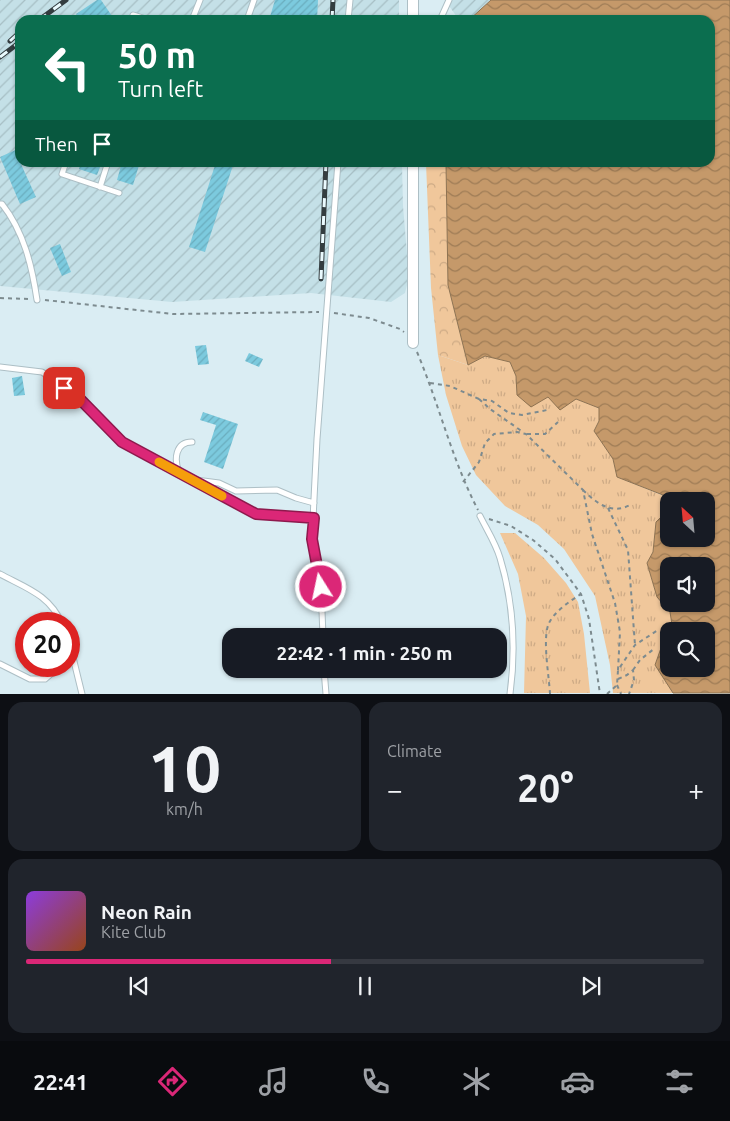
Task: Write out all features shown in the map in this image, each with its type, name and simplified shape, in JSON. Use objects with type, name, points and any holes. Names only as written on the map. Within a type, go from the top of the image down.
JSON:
[{"type":"street","points":[[413,0],[413,15]]},
{"type":"street","points":[[413,167],[413,343]]},
{"type":"lane","points":[[194,15],[200,0]]},
{"type":"lane","points":[[249,15],[254,0]]},
{"type":"lane","points":[[348,15],[350,0]]},
{"type":"lane","points":[[442,15],[449,0]]},
{"type":"lane","points":[[64,167],[62,174],[119,193]]},
{"type":"lane","points":[[100,187],[106,167]]},
{"type":"lane","points":[[323,628],[321,587],[312,539],[317,439],[338,167]]},
{"type":"lane","points":[[0,204],[2,204],[14,220],[32,265],[37,300]]},
{"type":"lane","points":[[0,367],[42,372],[76,395],[122,442],[256,514],[314,518]]},
{"type":"lane","points":[[179,473],[175,463],[176,454],[186,442],[192,442]]},
{"type":"lane","points":[[191,479],[218,483],[236,491],[277,490],[314,503]]},
{"type":"lane","points":[[480,516],[500,556],[510,600],[512,673],[510,694]]},
{"type":"lane","points":[[0,574],[45,598],[58,612]]},
{"type":"lane","points":[[0,664],[15,672]]},
{"type":"lane","points":[[26,677],[30,679],[45,679],[47,677]]},
{"type":"lane","points":[[77,677],[82,694]]},
{"type":"lane","points":[[325,678],[326,694]]},
{"type":"path","points":[[0,298],[14,297],[173,314],[328,312],[369,318],[400,329],[411,337],[430,383],[463,482],[480,516],[511,526],[534,540],[555,559],[581,594],[591,628],[600,694]]},
{"type":"path","points":[[430,383],[450,386],[480,399],[492,401],[509,413],[522,415],[547,410]]},
{"type":"path","points":[[480,399],[490,409],[526,434],[593,500],[608,508],[624,509],[630,505]]},
{"type":"path","points":[[463,482],[479,462],[485,443],[494,434],[517,432],[545,434],[558,422]]},
{"type":"path","points":[[583,490],[592,534],[615,603],[620,632],[617,686],[621,694]]},
{"type":"path","points":[[608,508],[628,550],[635,645]]},
{"type":"path","points":[[550,694],[546,633],[550,621],[567,604],[581,594]]},
{"type":"path","points":[[618,670],[635,645],[658,630]]},
{"type":"path","points":[[618,679],[627,675],[640,660],[656,648]]},
{"type":"path","points":[[629,694],[634,680],[633,670]]},
{"type":"path","points":[[607,694],[617,686]]},
{"type":"shaded area","points":[[0,0],[399,0],[399,15],[15,15],[15,167],[402,167],[403,206],[409,277],[405,293],[391,302],[311,293],[172,302],[0,286]]},
{"type":"shaded area","points":[[445,0],[491,0],[474,15],[456,15]]},
{"type":"green space","points":[[426,167],[446,167],[448,285],[468,365],[438,355],[431,288]]},
{"type":"green space","points":[[438,355],[468,365],[485,356],[510,362],[516,376],[517,395],[576,399],[599,408],[599,421],[594,431],[613,459],[617,477],[660,494],[660,518],[656,522],[653,552],[647,563],[657,597],[660,600],[660,612],[670,612],[672,622],[660,622],[660,651],[655,665],[660,673],[660,677],[663,677],[673,693],[613,693],[610,665],[595,596],[564,549],[538,525],[505,506],[476,475],[462,446],[446,395]]},
{"type":"green space","points":[[500,533],[515,533],[544,558],[566,583],[578,602],[584,634],[590,693],[524,693],[526,616],[518,574]]},
{"type":"water","points":[[491,0],[730,0],[730,693],[673,693],[663,677],[715,677],[715,622],[672,622],[670,612],[715,612],[715,557],[660,557],[660,600],[657,597],[647,563],[653,552],[656,522],[660,518],[660,548],[715,548],[715,492],[660,492],[660,494],[617,477],[613,459],[594,431],[599,421],[599,408],[576,399],[560,410],[548,397],[531,407],[517,395],[516,376],[510,362],[485,356],[468,365],[448,285],[446,167],[715,167],[715,15],[474,15]]},
{"type":"water","points":[[660,651],[660,673],[655,665]]},
{"type":"building","points":[[97,0],[101,0],[111,15],[77,15]]},
{"type":"building","points":[[275,0],[318,0],[317,15],[270,15]]},
{"type":"building","points":[[15,150],[15,167],[22,167],[36,197],[20,204],[0,157]]},
{"type":"building","points":[[80,167],[100,167],[97,175],[79,169]]},
{"type":"building","points":[[121,167],[138,167],[133,185],[117,180]]},
{"type":"building","points":[[214,167],[232,167],[205,252],[189,247]]},
{"type":"building","points":[[60,244],[71,272],[62,276],[50,248]]},
{"type":"building","points":[[206,345],[209,364],[198,365],[195,346]]},
{"type":"building","points":[[249,353],[263,359],[259,367],[245,361]]},
{"type":"building","points":[[22,376],[25,395],[14,396],[12,378]]},
{"type":"building","points":[[203,412],[238,424],[223,469],[204,462],[216,425],[200,420]]},
{"type":"railway","points":[[46,15],[66,0]]},
{"type":"railway","points":[[332,15],[333,0]]},
{"type":"railway","points":[[10,41],[15,36]]},
{"type":"railway","points":[[0,57],[15,46]]},
{"type":"railway","points":[[321,279],[326,167]]},
{"type":"slow traffic","points":[[159,462],[222,496]]},
{"type":"route","points":[[64,388],[76,395],[122,442],[256,514],[314,518],[312,539],[321,587]]}]
